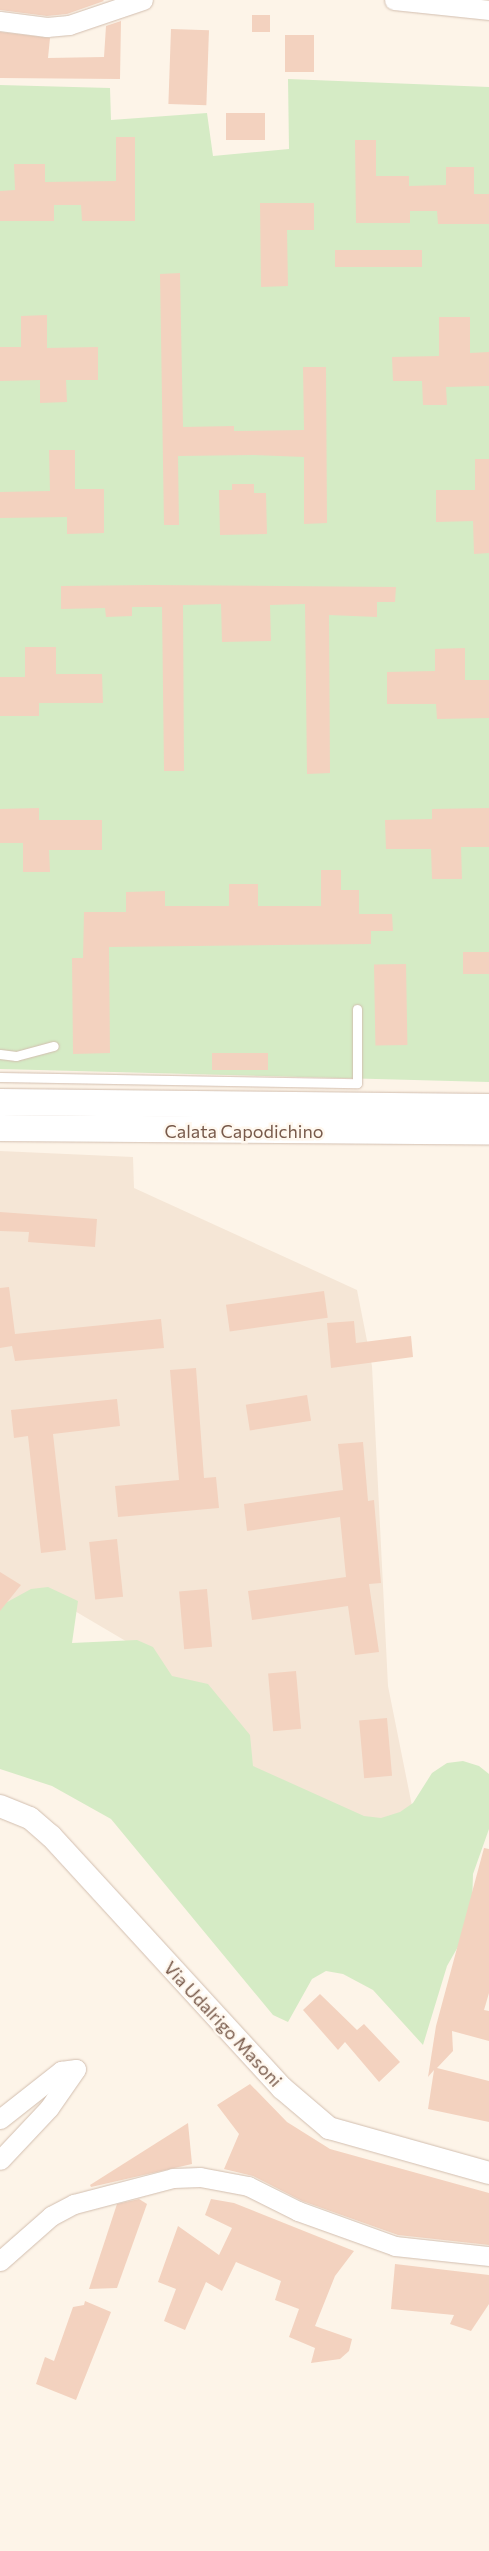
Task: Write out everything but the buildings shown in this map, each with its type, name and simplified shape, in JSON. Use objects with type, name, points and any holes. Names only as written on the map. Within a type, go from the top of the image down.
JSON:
[{"type":"main road","name":"Calata Capodichino","points":[[0,1102],[489,1107]]},
{"type":"main road","name":"Calata Capodichino","points":[[0,1128],[489,1131]]},
{"type":"street","points":[[0,21],[47,27],[69,25],[143,0]]},
{"type":"street","points":[[394,0],[489,10]]},
{"type":"street","name":"Via Udalrigo Masoni","points":[[0,1806],[30,1818],[51,1836],[282,2088],[329,2128],[489,2173]]},
{"type":"street","points":[[0,2119],[61,2071],[76,2069],[49,2108],[0,2160]]},
{"type":"street","points":[[0,2261],[51,2216],[74,2204],[182,2177],[209,2178],[248,2186],[298,2211],[388,2245],[489,2256]]},
{"type":"lane","points":[[0,1077],[357,1084],[357,1008]]},
{"type":"lane","points":[[0,1054],[16,1056],[54,1046]]},
{"type":"shaded area","points":[[0,1151],[133,1157],[134,1188],[357,1290],[372,1366],[388,1686],[416,1826],[401,1858],[272,1792],[146,1653],[46,1594],[0,1613]]},
{"type":"green space","points":[[288,79],[489,87],[489,1082],[0,1069],[0,85],[110,88],[111,120],[207,113],[213,156],[289,149]]},
{"type":"green space","points":[[48,1587],[78,1601],[72,1643],[137,1640],[153,1647],[172,1676],[208,1684],[250,1735],[253,1766],[364,1816],[381,1818],[400,1812],[413,1803],[432,1773],[447,1763],[463,1761],[479,1766],[489,1774],[489,1829],[473,1874],[472,1907],[463,1938],[447,1966],[423,2045],[373,1990],[343,1974],[326,1971],[312,1979],[288,2022],[273,2015],[111,1819],[52,1786],[0,1769],[0,1606],[31,1589]]}]
